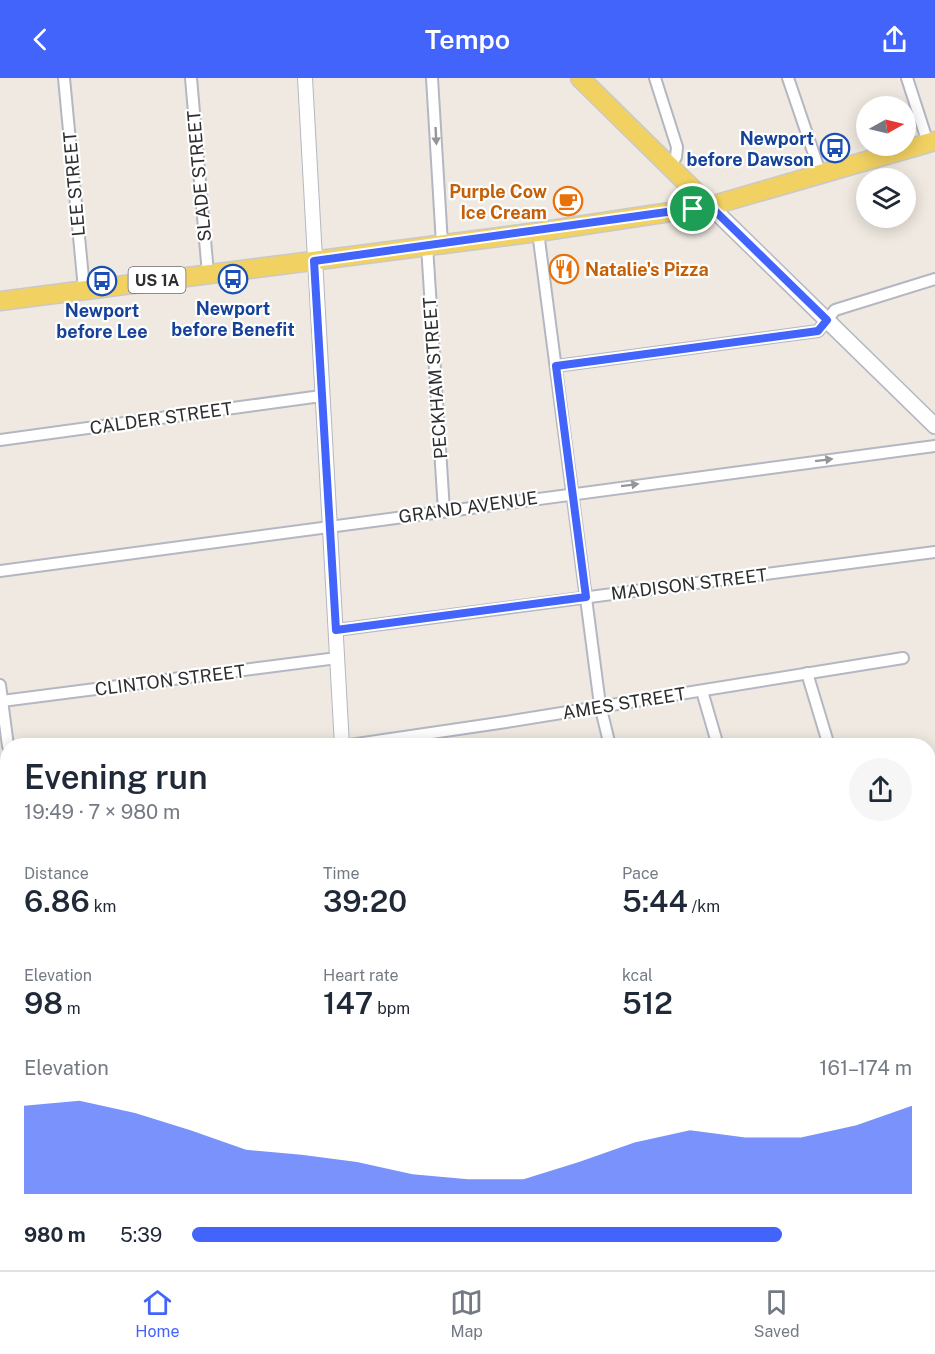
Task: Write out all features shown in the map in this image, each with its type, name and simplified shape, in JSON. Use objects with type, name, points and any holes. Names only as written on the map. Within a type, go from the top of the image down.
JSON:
[{"type":"main road","points":[[580,78],[935,426]]},
{"type":"main road","name":"US 1A","points":[[0,301],[538,232],[710,206],[932,142]]},
{"type":"street","name":"LEE STREET","points":[[64,78],[84,289]]},
{"type":"street","name":"SLADE STREET","points":[[191,78],[208,274]]},
{"type":"street","points":[[305,78],[321,396],[342,738]]},
{"type":"street","name":"PECKHAM STREET","points":[[432,78],[434,245],[444,511]]},
{"type":"street","points":[[655,78],[677,147],[676,157],[670,166]]},
{"type":"street","points":[[788,78],[821,175]]},
{"type":"street","points":[[907,78],[932,142]]},
{"type":"street","points":[[538,232],[600,705],[608,738]]},
{"type":"street","points":[[556,366],[818,331],[835,310],[935,279]]},
{"type":"street","name":"CALDER STREET","points":[[0,440],[321,396]]},
{"type":"street","name":"GRAND AVENUE","points":[[0,571],[935,446]]},
{"type":"street","name":"MADISON STREET","points":[[336,630],[935,552]]},
{"type":"street","name":"CLINTON STREET","points":[[2,701],[337,658]]},
{"type":"street","name":"AMES STREET","points":[[397,738],[903,658]]},
{"type":"street","points":[[807,673],[827,738]]},
{"type":"street","points":[[0,685],[5,738]]},
{"type":"street","points":[[702,691],[716,738]]},
{"type":"place","name":"Newport before Dawson","points":[[835,148]]},
{"type":"place","name":"Purple Cow Ice Cream","points":[[568,201]]},
{"type":"place","name":"Natalie's Pizza","points":[[564,269]]},
{"type":"place","name":"Newport before Benefit","points":[[233,279]]},
{"type":"place","name":"Newport before Lee","points":[[102,281]]},
{"type":"route","points":[[710,206],[827,320],[818,331],[556,366],[586,597],[336,630],[314,261],[693,209],[710,206]]}]
